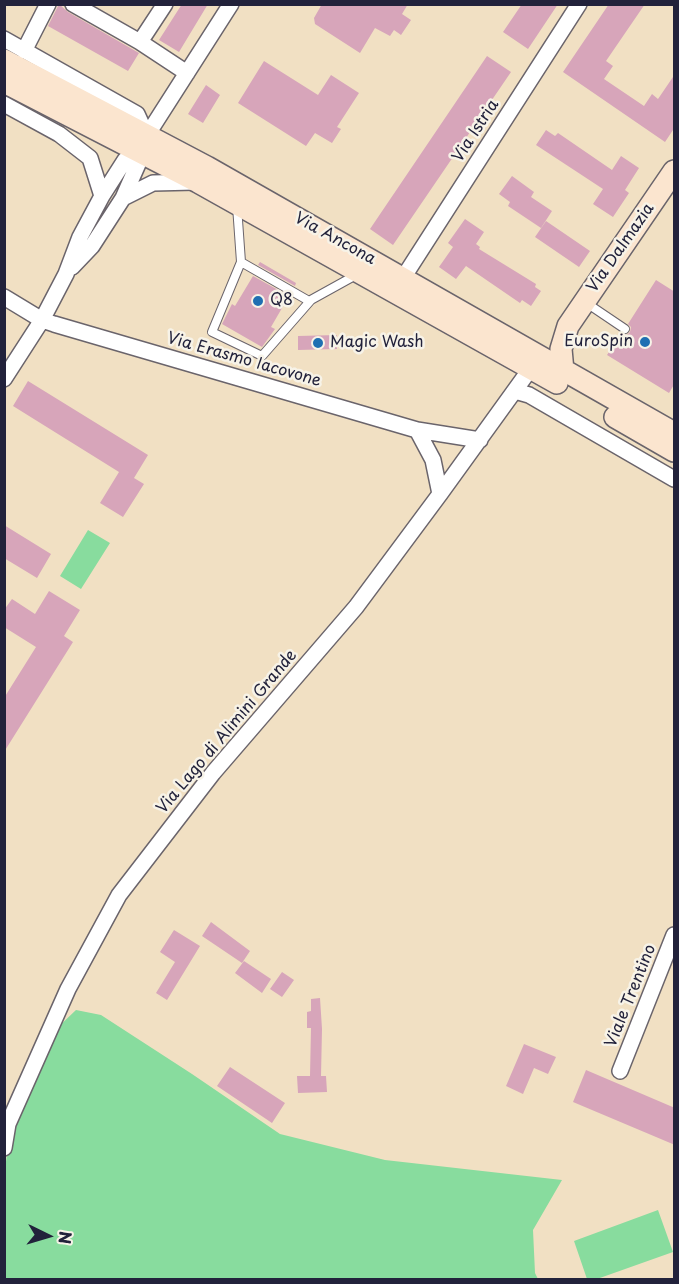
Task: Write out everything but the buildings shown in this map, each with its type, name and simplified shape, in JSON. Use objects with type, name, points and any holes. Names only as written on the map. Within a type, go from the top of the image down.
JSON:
[{"type":"street","points":[[11,70],[48,4]]},
{"type":"street","points":[[73,4],[140,42],[187,73]]},
{"type":"street","points":[[140,42],[165,4]]},
{"type":"street","points":[[4,379],[42,320],[66,274],[80,237],[102,196],[125,160],[142,144],[231,4]]},
{"type":"street","name":"Via Istria","points":[[403,278],[579,4]]},
{"type":"street","points":[[11,70],[142,144]]},
{"type":"street","points":[[11,70],[137,114],[142,144],[138,164],[123,198],[92,246],[66,274]]},
{"type":"street","points":[[11,70],[59,134],[90,158],[102,196]]},
{"type":"street","name":"Via Ancona","points":[[142,144],[218,173],[675,433]]},
{"type":"street","name":"Via Ancona","points":[[142,144],[236,205],[531,368],[675,451]]},
{"type":"street","name":"Via Dalmazia","points":[[563,371],[561,349],[568,326],[673,176]]},
{"type":"street","points":[[123,198],[153,183],[198,182]]},
{"type":"street","name":"Via Erasmo Iacovone","points":[[4,297],[42,320],[417,429],[480,440]]},
{"type":"street","name":"Via Dalmazia","points":[[519,344],[544,344],[568,326]]},
{"type":"street","name":"Via Lago di Alimini Grande","points":[[4,1148],[8,1124],[59,1010],[119,895],[213,773],[356,607],[531,368]]},
{"type":"street","points":[[515,391],[529,395],[675,479]]},
{"type":"street","points":[[417,429],[434,460],[440,494]]},
{"type":"street","name":"Viale Trentino","points":[[620,1071],[675,935]]},
{"type":"lane","points":[[236,205],[241,262],[212,332],[262,357],[311,300],[360,273]]},
{"type":"lane","points":[[241,262],[309,302],[311,300]]},
{"type":"lane","points":[[584,302],[625,328]]},
{"type":"green space","points":[[88,530],[110,543],[81,589],[60,576]]},
{"type":"green space","points":[[76,1010],[101,1015],[280,1134],[385,1160],[562,1180],[533,1230],[535,1273],[538,1279],[5,1280],[4,1176],[11,1125],[55,1030]]},
{"type":"green space","points":[[658,1210],[673,1252],[597,1279],[587,1279],[574,1241]]},
{"type":"place","name":"Q8","points":[[258,301]]},
{"type":"place","name":"EuroSpin","points":[[645,342]]},
{"type":"place","name":"Magic Wash","points":[[318,343]]}]
